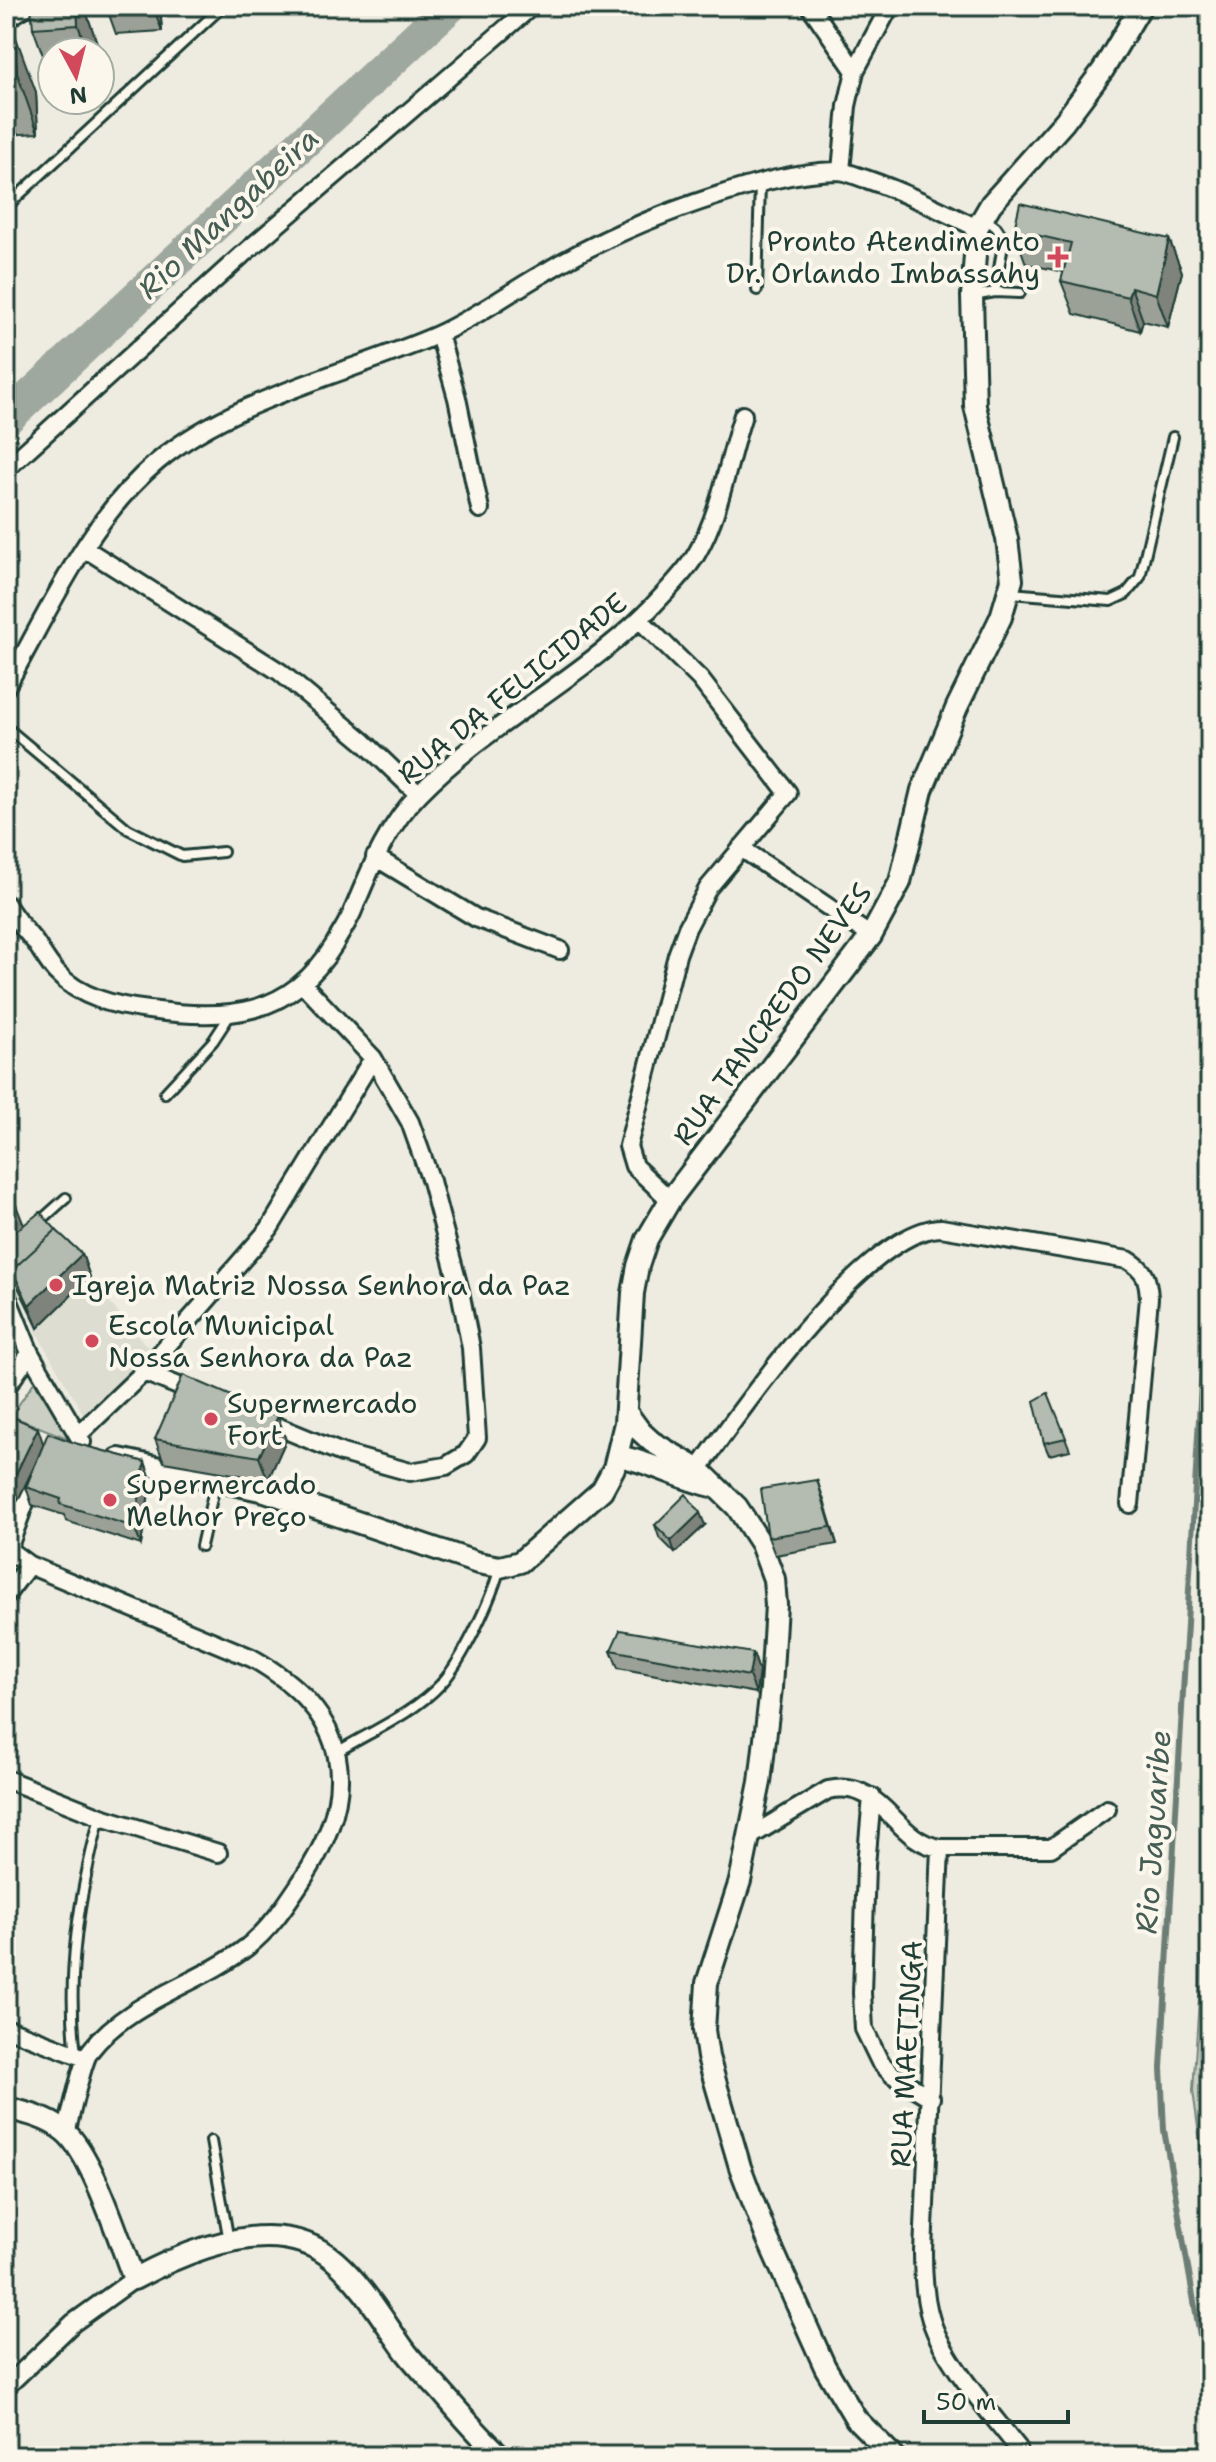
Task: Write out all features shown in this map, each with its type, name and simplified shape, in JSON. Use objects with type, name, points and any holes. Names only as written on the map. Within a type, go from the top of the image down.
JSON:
[{"type":"street","points":[[6,469],[242,255],[532,6]]},
{"type":"street","points":[[810,6],[855,71]]},
{"type":"street","points":[[841,171],[847,106],[855,71],[890,6]]},
{"type":"street","points":[[6,687],[84,548],[128,490],[179,446],[272,398],[439,334],[600,241],[643,222],[760,182],[787,175],[841,171],[980,222],[1103,70],[1141,6]]},
{"type":"street","name":"RUA TANCREDO NEVES","points":[[500,1567],[520,1562],[602,1490],[618,1456],[626,1412],[633,1293],[647,1239],[670,1200],[871,936],[889,907],[900,882],[922,790],[1010,593],[1011,554],[975,406],[972,296],[980,222]]},
{"type":"street","points":[[439,334],[457,398],[480,509]]},
{"type":"street","name":"RUA DA FELICIDADE","points":[[6,904],[57,973],[88,995],[129,1007],[190,1015],[231,1014],[282,998],[303,984],[324,961],[347,923],[375,857],[418,794],[487,735],[577,672],[640,620],[680,576],[698,552],[715,511],[743,415]]},
{"type":"street","points":[[84,548],[280,672],[364,742],[418,794]]},
{"type":"street","points":[[640,620],[700,679],[788,793],[708,888],[687,928],[670,979],[628,1146],[631,1161],[670,1200]]},
{"type":"street","points":[[741,848],[871,936]]},
{"type":"street","points":[[375,857],[476,918],[560,950]]},
{"type":"street","points":[[243,1412],[342,1453],[410,1472],[446,1466],[466,1454],[477,1438],[471,1348],[460,1291],[431,1181],[410,1122],[373,1058],[303,984]]},
{"type":"street","points":[[75,1442],[144,1372],[269,1229],[373,1058]]},
{"type":"street","points":[[694,1475],[822,1309],[848,1283],[906,1237],[919,1231],[941,1228],[1128,1260],[1141,1267],[1146,1275],[1149,1298],[1130,1504]]},
{"type":"street","points":[[6,1294],[30,1353],[75,1442],[265,1491],[478,1563],[500,1567]]},
{"type":"street","points":[[6,1388],[30,1353]]},
{"type":"street","points":[[144,1372],[215,1401]]},
{"type":"street","points":[[626,1412],[652,1442],[737,1507],[767,1558],[775,1591],[771,1688],[751,1836],[707,1983],[704,2018],[708,2057],[740,2167],[765,2233],[820,2357],[856,2419],[893,2456]]},
{"type":"street","points":[[618,1456],[694,1475]]},
{"type":"street","points":[[39,1465],[7,1548],[29,1565],[252,1658],[277,1672],[296,1687],[329,1730],[337,1752],[339,1794],[334,1820],[309,1870],[272,1924],[231,1958],[114,2026],[80,2056],[66,2133]]},
{"type":"street","points":[[6,1595],[29,1565]]},
{"type":"street","points":[[6,1779],[101,1817],[218,1853]]},
{"type":"street","points":[[751,1836],[828,1790],[848,1787],[872,1797],[912,1836],[928,1847],[1051,1848],[1107,1809]]},
{"type":"street","points":[[872,1797],[866,1865],[862,1993],[864,2029],[869,2044],[886,2069],[931,2098]]},
{"type":"street","name":"RUA MAETINGA","points":[[940,1848],[924,2279],[931,2320],[940,2341],[1018,2448],[1019,2456]]},
{"type":"street","points":[[6,2028],[80,2056]]},
{"type":"street","points":[[6,2108],[34,2115],[66,2133],[88,2162],[134,2279]]},
{"type":"street","points":[[6,2387],[73,2323],[134,2279],[228,2236],[277,2238],[319,2250],[334,2260],[373,2305],[409,2356],[501,2456]]},
{"type":"lane","points":[[6,24],[35,6]]},
{"type":"lane","points":[[6,207],[215,8]]},
{"type":"lane","points":[[757,290],[760,182]]},
{"type":"lane","points":[[980,222],[996,227],[1004,239],[995,292]]},
{"type":"lane","points":[[972,296],[995,292],[1020,293]]},
{"type":"lane","points":[[1010,593],[1111,601],[1126,594],[1140,577],[1173,437]]},
{"type":"lane","points":[[6,727],[128,829],[182,856],[223,852]]},
{"type":"lane","points":[[165,1093],[213,1041],[231,1014]]},
{"type":"lane","points":[[26,1234],[66,1198]]},
{"type":"lane","points":[[201,1546],[216,1480]]},
{"type":"lane","points":[[337,1752],[420,1702],[443,1682],[485,1608],[500,1567]]},
{"type":"lane","points":[[80,2056],[71,1982],[81,1895],[101,1817]]},
{"type":"lane","points":[[211,2141],[228,2236]]},
{"type":"shaded area","name":"Escola Municipal Nossa Senhora da Paz","points":[[90,1280],[152,1352],[86,1419],[35,1330]]},
{"type":"shaded area","points":[[34,1382],[72,1440],[11,1416]]},
{"type":"shaded area","points":[[1210,1830],[1210,2215],[1193,2091]]},
{"type":"building","points":[[31,6],[77,6],[78,25],[33,28]]},
{"type":"building","points":[[14,32],[17,73],[6,74],[6,33]]},
{"type":"building","points":[[1020,203],[1169,239],[1156,294],[1131,287],[1128,297],[1061,281],[1071,243],[1014,230]]},
{"type":"building","points":[[6,1193],[16,1205],[6,1214]]},
{"type":"building","points":[[40,1212],[59,1233],[56,1230],[12,1270],[6,1263],[6,1239]]},
{"type":"building","points":[[56,1230],[82,1254],[29,1305],[12,1270]]},
{"type":"building","points":[[183,1375],[278,1416],[259,1457],[155,1439]]},
{"type":"building","points":[[1048,1393],[1066,1438],[1044,1443],[1034,1401]]},
{"type":"building","points":[[6,1414],[38,1428],[12,1482],[6,1479]]},
{"type":"building","points":[[48,1433],[145,1462],[134,1527],[60,1504],[61,1499],[26,1487]]},
{"type":"building","points":[[817,1480],[831,1527],[768,1537],[761,1489]]},
{"type":"building","points":[[686,1494],[700,1513],[671,1541],[655,1525]]},
{"type":"building","points":[[620,1630],[753,1653],[749,1676],[611,1650]]},
{"type":"waterway","name":"Rio Mangabeira","points":[[6,419],[450,6]]},
{"type":"waterway","name":"Rio Jaguaribe","points":[[1210,1272],[1161,2068],[1164,2130],[1210,2393]]},
{"type":"place","name":"Pronto Atendimento Dr. Orlando Imbassahy","points":[[1058,257]]},
{"type":"place","name":"Igreja Matriz Nossa Senhora da Paz","points":[[56,1285]]},
{"type":"place","name":"Escola Municipal Nossa Senhora da Paz","points":[[92,1341]]},
{"type":"place","name":"Supermercado Fort","points":[[211,1419]]},
{"type":"place","name":"Supermercado Melhor Preço","points":[[110,1500]]}]
